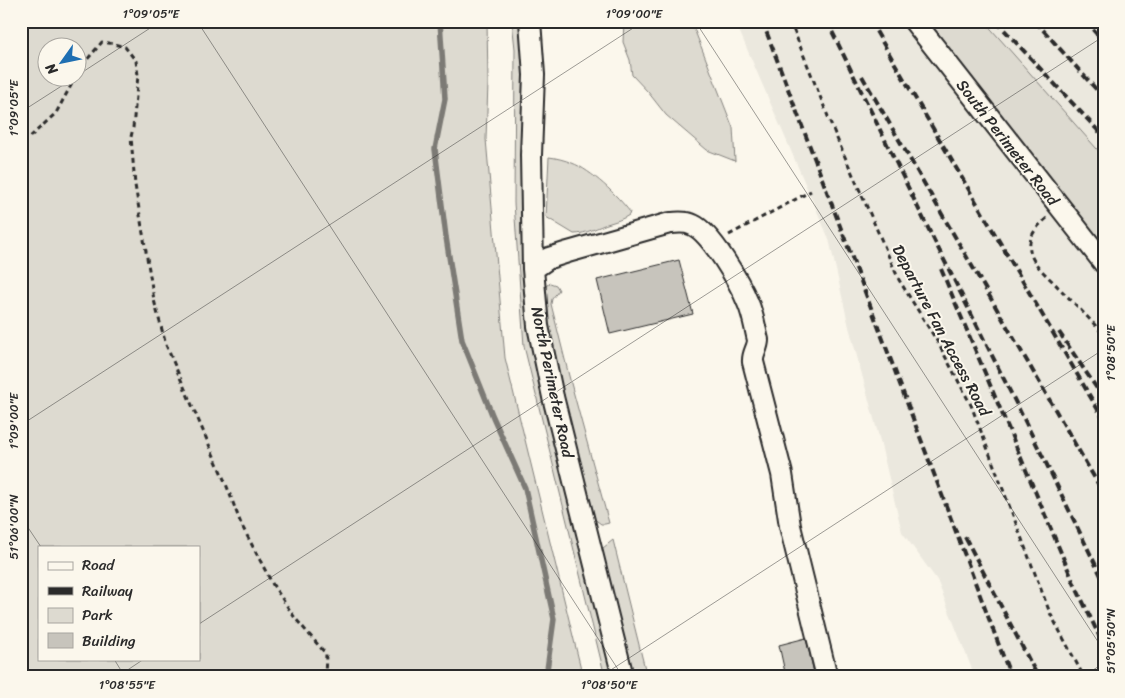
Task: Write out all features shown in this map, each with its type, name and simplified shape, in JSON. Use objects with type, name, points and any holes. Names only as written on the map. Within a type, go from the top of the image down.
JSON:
[{"type":"lane","name":"North Perimeter Road","points":[[530,21],[534,75],[531,155],[532,269],[538,326],[553,397],[623,677]]},
{"type":"lane","name":"South Perimeter Road","points":[[914,21],[1104,263]]},
{"type":"lane","points":[[532,269],[549,258],[670,223],[692,224],[706,235],[713,244],[739,284],[748,304],[758,340],[753,362],[782,474],[790,526],[827,677]]},
{"type":"path","name":"Departure Fan Access Road","points":[[790,21],[834,134],[899,280],[937,341],[971,405],[1050,613],[1084,677]]},
{"type":"path","points":[[88,59],[102,42],[125,47],[136,61],[138,75],[131,137],[135,185],[154,300],[166,345],[226,484],[241,524],[268,577],[296,618],[326,654],[325,677]]},
{"type":"path","points":[[21,135],[31,136],[56,113],[70,88]]},
{"type":"path","points":[[713,244],[811,191]]},
{"type":"path","points":[[1059,208],[1042,222],[1031,235],[1031,255],[1038,267],[1104,335]]},
{"type":"shaded area","points":[[735,21],[1104,21],[1104,677],[975,677],[937,580],[902,532],[849,327],[829,239]]},
{"type":"green space","points":[[21,21],[487,21],[488,83],[486,139],[505,358],[583,677],[21,677]]},
{"type":"green space","points":[[512,21],[520,21],[523,67],[521,235],[527,298],[615,677],[605,677],[524,346],[514,203],[515,49]]},
{"type":"green space","points":[[624,21],[691,21],[733,128],[735,161],[707,150],[666,115],[632,75],[630,60],[623,42]]},
{"type":"green space","points":[[924,21],[984,21],[1104,157],[1104,249]]},
{"type":"green space","points":[[549,157],[561,159],[587,171],[619,199],[630,212],[629,215],[579,234],[574,234],[546,217]]},
{"type":"green space","points":[[550,283],[556,285],[559,290],[552,299],[551,304],[609,523],[605,524],[601,524],[593,518],[584,488],[554,357],[544,297],[545,288]]},
{"type":"green space","points":[[613,540],[647,677],[631,677],[601,556],[603,548]]},
{"type":"building","points":[[679,260],[693,314],[610,334],[597,280]]},
{"type":"building","points":[[806,638],[815,677],[786,677],[779,645]]},
{"type":"waterway","points":[[440,21],[445,99],[435,149],[462,340],[493,417],[525,488],[554,619],[546,677]]},
{"type":"railway","points":[[762,21],[1011,677]]},
{"type":"railway","points":[[827,21],[1104,582]]},
{"type":"railway","points":[[870,21],[1104,420]]},
{"type":"railway","points":[[996,21],[1104,137]]},
{"type":"railway","points":[[1035,21],[1104,98]]},
{"type":"railway","points":[[1085,21],[1104,42]]},
{"type":"railway","points":[[862,76],[1104,494]]},
{"type":"railway","points":[[941,269],[1073,581],[1104,646]]},
{"type":"railway","points":[[1059,332],[1104,399]]},
{"type":"railway","points":[[965,537],[1038,677]]}]
